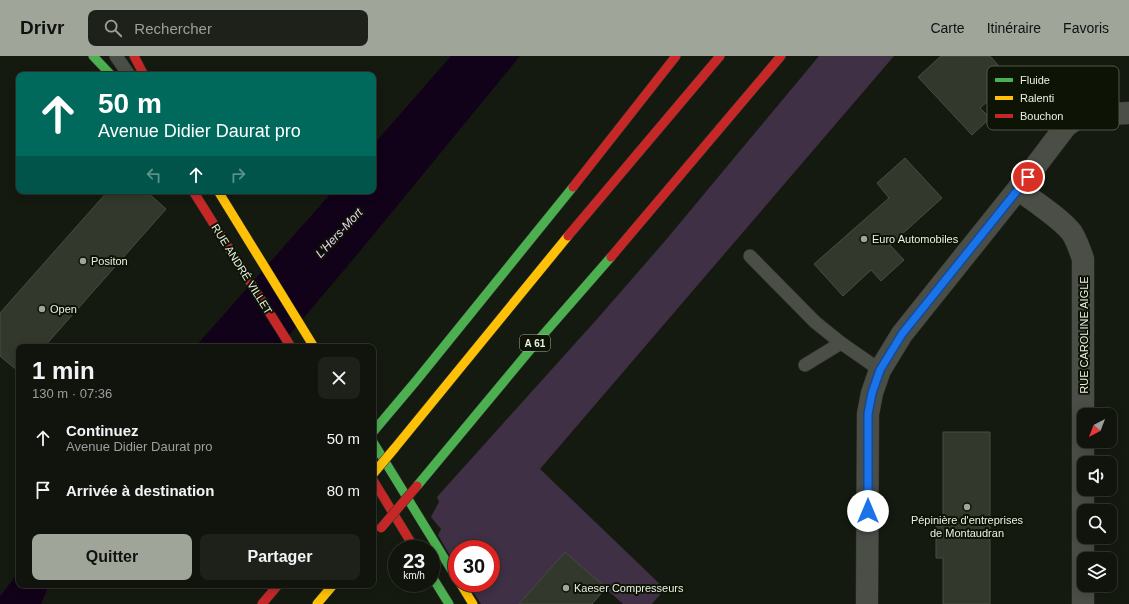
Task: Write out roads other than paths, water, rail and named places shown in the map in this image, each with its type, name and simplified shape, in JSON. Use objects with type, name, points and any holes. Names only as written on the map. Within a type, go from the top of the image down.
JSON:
[{"type":"main road","points":[[93,56],[108,72]]},
{"type":"main road","points":[[134,56],[142,72]]},
{"type":"main road","points":[[376,428],[563,200],[676,56]]},
{"type":"main road","points":[[376,470],[535,275],[720,56]]},
{"type":"main road","name":"A 61","points":[[379,530],[535,344],[657,204],[780,56]]},
{"type":"main road","name":"RUE ANDRÉ VILLET","points":[[196,194],[228,226],[312,344]]},
{"type":"main road","name":"RUE ANDRÉ VILLET","points":[[219,194],[228,226],[289,344]]},
{"type":"main road","points":[[376,448],[414,528],[415,540]]},
{"type":"main road","points":[[376,484],[448,568]]},
{"type":"main road","points":[[262,604],[275,588]]},
{"type":"main road","points":[[317,604],[330,588]]},
{"type":"main road","points":[[440,590],[449,604]]},
{"type":"main road","points":[[466,592],[473,604]]},
{"type":"street","points":[[868,604],[868,414],[872,393],[880,370],[902,334],[1018,189],[1063,130]]},
{"type":"street","name":"RUE CAROLINE AIGLE","points":[[1018,189],[1055,217],[1071,232],[1083,259],[1084,604]]},
{"type":"lane","points":[[116,56],[127,72]]},
{"type":"lane","name":"RUE ANDRÉ VILLET","points":[[207,194],[300,344]]},
{"type":"lane","points":[[750,256],[815,322],[840,343],[880,370]]},
{"type":"lane","points":[[805,365],[840,343]]},
{"type":"lane","points":[[376,467],[421,540]]},
{"type":"lane","points":[[440,570],[461,604]]},
{"type":"water","name":"L'Hers-Mort","points":[[451,56],[520,56],[356,256],[282,344],[198,344],[330,194],[376,194],[376,142]]},
{"type":"water","points":[[16,572],[16,588],[48,588],[41,604],[0,604],[0,596],[15,577]]},
{"type":"place","name":"Euro Automobiles","points":[[864,239]]},
{"type":"place","name":"Positon","points":[[83,261]]},
{"type":"place","name":"Open","points":[[42,309]]},
{"type":"place","name":"Pépinière d'entreprises de Montaudran","points":[[967,507]]},
{"type":"place","name":"Kaeser Compresseurs","points":[[566,588]]}]
